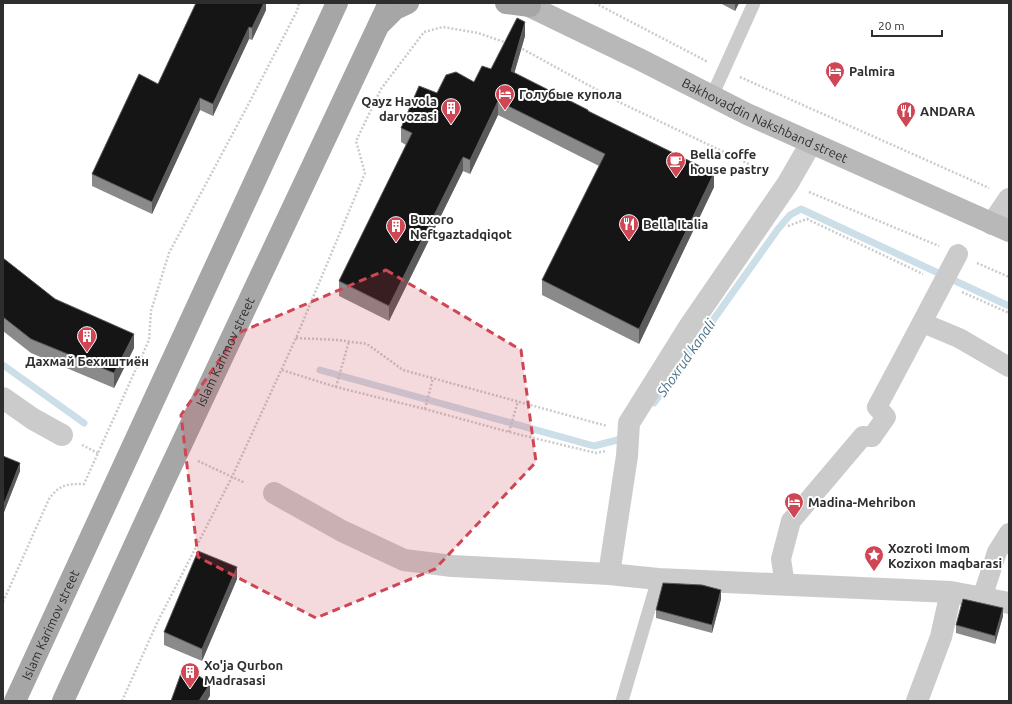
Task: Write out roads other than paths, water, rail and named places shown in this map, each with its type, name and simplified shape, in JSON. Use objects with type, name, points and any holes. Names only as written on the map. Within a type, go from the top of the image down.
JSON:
[{"type":"main road","name":"Islam Karimov street","points":[[15,701],[337,3]]},
{"type":"main road","name":"Islam Karimov street","points":[[63,701],[178,451],[389,3]]},
{"type":"main road","points":[[378,26],[395,9],[408,3]]},
{"type":"main road","points":[[506,3],[527,4]]},
{"type":"main road","name":"Bakhovaddin Nakshband street","points":[[527,4],[712,96],[811,143],[1000,228]]},
{"type":"street","points":[[609,574],[627,456],[629,423],[689,327],[788,183],[811,143]]},
{"type":"street","points":[[1000,228],[1009,200]]},
{"type":"street","points":[[786,585],[781,559],[791,521],[862,436],[872,437],[886,417],[876,407],[923,323],[958,254]]},
{"type":"street","points":[[923,323],[959,338],[1009,367]]},
{"type":"street","points":[[3,398],[34,419],[62,435]]},
{"type":"street","points":[[274,493],[342,531],[404,560],[452,566],[609,574],[658,579],[951,592],[1009,603]]},
{"type":"street","points":[[982,598],[997,552],[1009,533]]},
{"type":"street","points":[[917,701],[941,637],[951,592]]},
{"type":"lane","points":[[712,96],[754,3]]},
{"type":"lane","points":[[622,701],[658,579]]},
{"type":"waterway","name":"Shoxrud kanali","points":[[654,403],[778,229],[790,215],[801,209],[1009,306]]},
{"type":"waterway","name":"Shoxrud kanali","points":[[3,365],[84,423]]},
{"type":"waterway","name":"Shoxrud kanali","points":[[320,370],[594,446],[625,438]]},
{"type":"place","name":"Palmira","points":[[835,88]]},
{"type":"place","name":"Голубые купола","points":[[505,111]]},
{"type":"place","name":"Qayz Havola darvozasi","points":[[451,125]]},
{"type":"place","name":"ANDARA","points":[[906,128]]},
{"type":"place","name":"Bella coffe house pastry","points":[[676,178]]},
{"type":"place","name":"Bella Italia","points":[[629,241]]},
{"type":"place","name":"Buxoro Neftgaztadqiqot","points":[[396,243]]},
{"type":"place","name":"Дахмай Бехиштиён","points":[[87,353]]},
{"type":"place","name":"Madina-Mehribon","points":[[794,519]]},
{"type":"place","name":"Xozroti Imom Kozixon maqbarasi","points":[[874,572]]},
{"type":"place","name":"Xo'ja Qurbon Madrasasi","points":[[190,689]]}]
